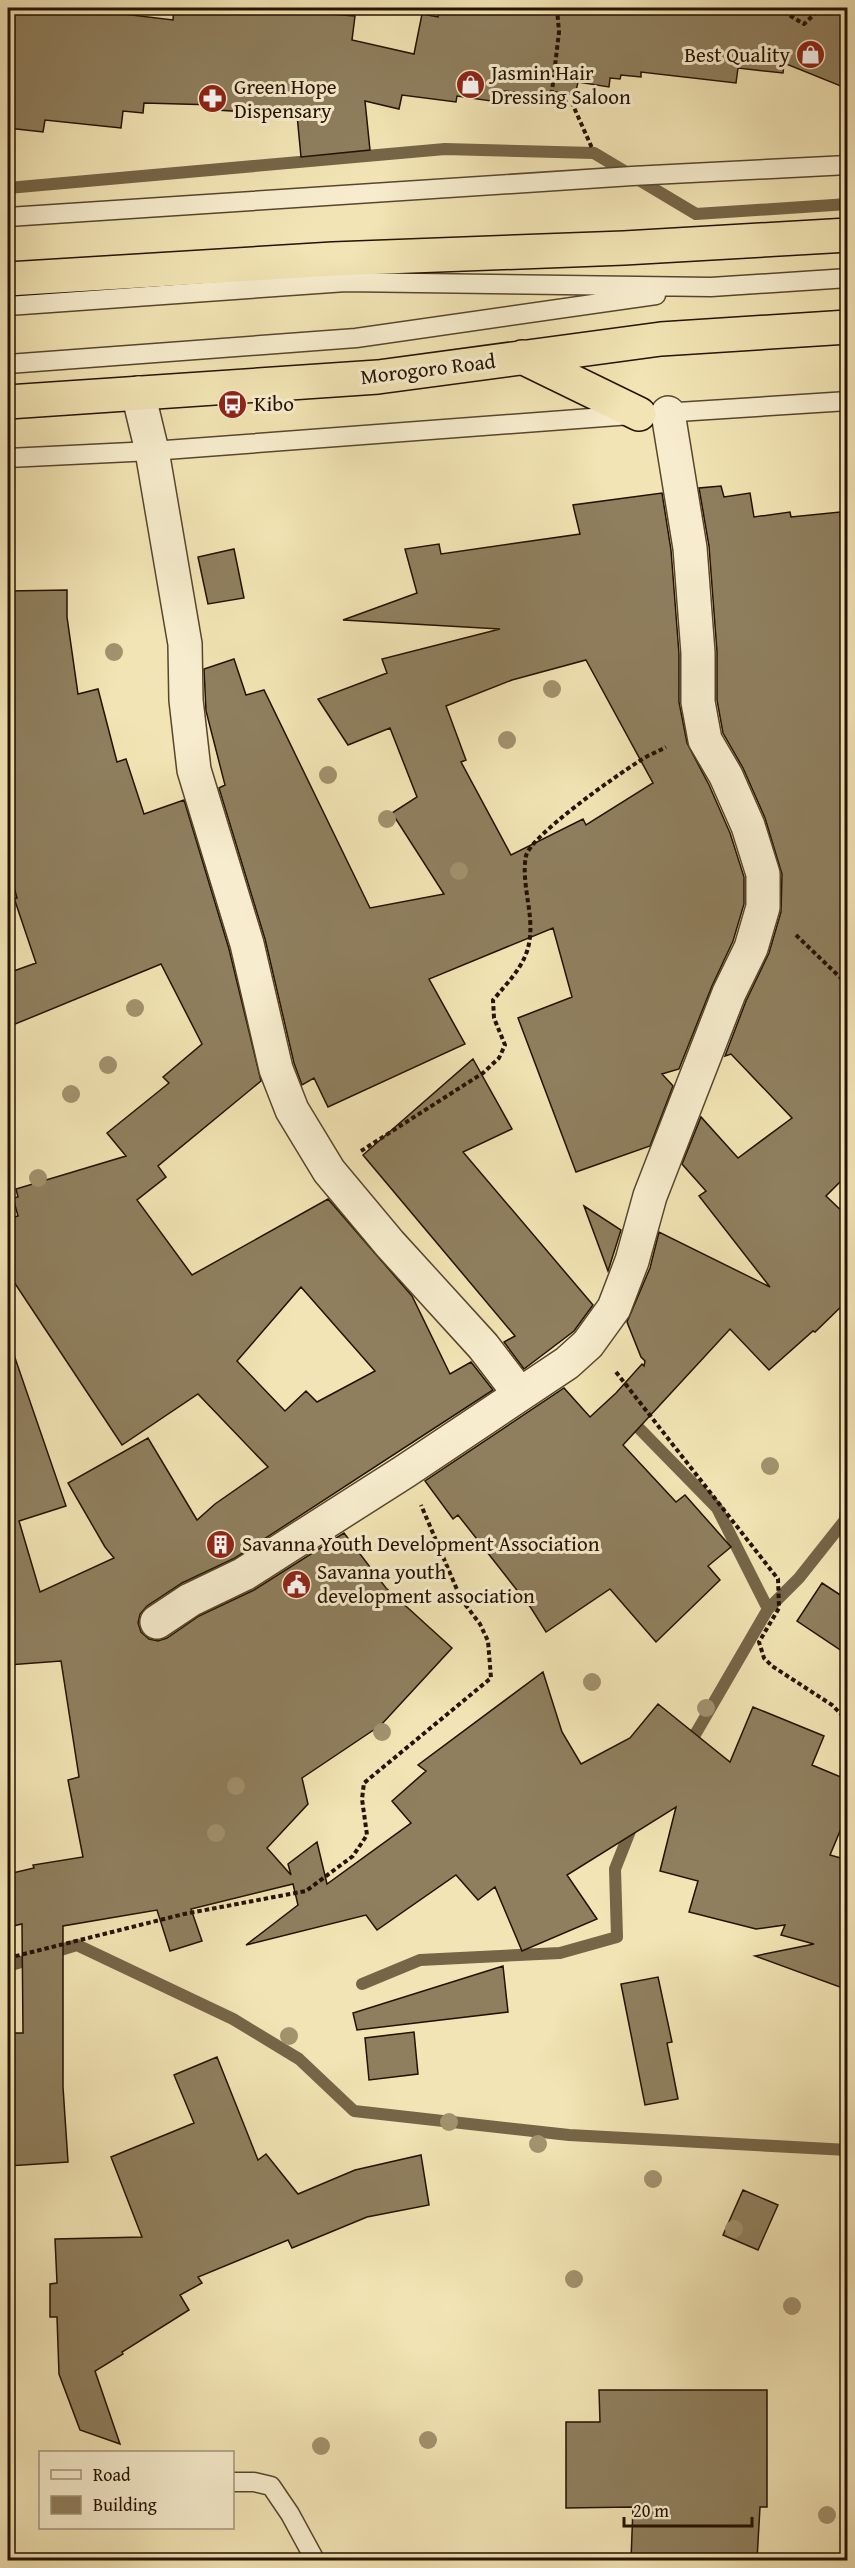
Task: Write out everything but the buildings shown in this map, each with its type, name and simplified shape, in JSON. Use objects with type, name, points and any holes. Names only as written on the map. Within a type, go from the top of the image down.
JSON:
[{"type":"highway","points":[[8,279],[333,259],[624,248],[848,235]]},
{"type":"highway","name":"Morogoro Road","points":[[8,402],[378,377],[661,339],[848,327]]},
{"type":"highway","points":[[522,357],[654,414]]},
{"type":"street","points":[[138,393],[152,451],[185,644],[186,700],[194,770],[244,934],[276,1069],[292,1110],[329,1171],[390,1244],[483,1346],[519,1393]]},
{"type":"street","points":[[157,1622],[190,1600],[244,1574],[404,1472],[567,1363],[588,1344],[614,1308],[632,1261],[650,1196],[725,1002],[751,948],[763,907],[763,874],[748,826],[726,776],[705,740],[698,702],[698,653],[690,548],[654,414]]},
{"type":"lane","points":[[8,217],[632,176],[848,165]]},
{"type":"lane","name":"Morogoro Road","points":[[8,364],[356,338],[711,287],[848,278]]},
{"type":"lane","name":"Morogoro Road","points":[[8,306],[346,282],[711,287]]},
{"type":"lane","points":[[8,458],[152,451],[848,401]]},
{"type":"lane","points":[[234,2482],[254,2482],[271,2486],[290,2514],[315,2560]]},
{"type":"path","points":[[557,8],[559,32],[551,100],[572,103],[594,153]]},
{"type":"path","points":[[777,8],[804,24],[821,8]]},
{"type":"path","points":[[329,1171],[483,1073],[499,1058],[505,1045],[494,1018],[492,1000],[519,969],[529,949],[531,925],[526,888],[526,856],[531,845],[562,818],[639,761],[673,743],[705,740]]},
{"type":"path","points":[[763,907],[812,949],[848,985]]},
{"type":"path","points":[[588,1344],[616,1371],[778,1579],[779,1608],[759,1642],[764,1658],[772,1666],[847,1717]]},
{"type":"path","points":[[8,1958],[184,1914],[306,1890],[353,1856],[367,1835],[362,1799],[364,1783],[491,1678],[488,1641],[480,1624],[461,1599],[426,1514],[404,1472]]},
{"type":"path","points":[[848,1821],[843,1839],[848,1840]]},
{"type":"waterway","points":[[8,188],[445,149],[594,153],[696,214],[848,204]]},
{"type":"waterway","points":[[627,1416],[717,1508],[768,1609]]},
{"type":"waterway","points":[[687,1746],[768,1609],[799,1578],[845,1520],[848,1489]]},
{"type":"waterway","points":[[362,1984],[420,1960],[560,1953],[617,1937],[615,1869],[634,1821]]},
{"type":"waterway","points":[[8,1966],[77,1945],[233,2019],[299,2059],[354,2111],[569,2135],[848,2150]]},
{"type":"place","name":"Best Quality","points":[[811,55]]},
{"type":"place","name":"Jasmin Hair Dressing Saloon","points":[[470,85]]},
{"type":"place","name":"Green Hope Dispensary","points":[[213,99]]},
{"type":"place","name":"Kibo","points":[[233,404]]},
{"type":"place","name":"Savanna Youth Development Association","points":[[221,1544]]},
{"type":"place","name":"Savanna youth development association","points":[[296,1584]]}]
